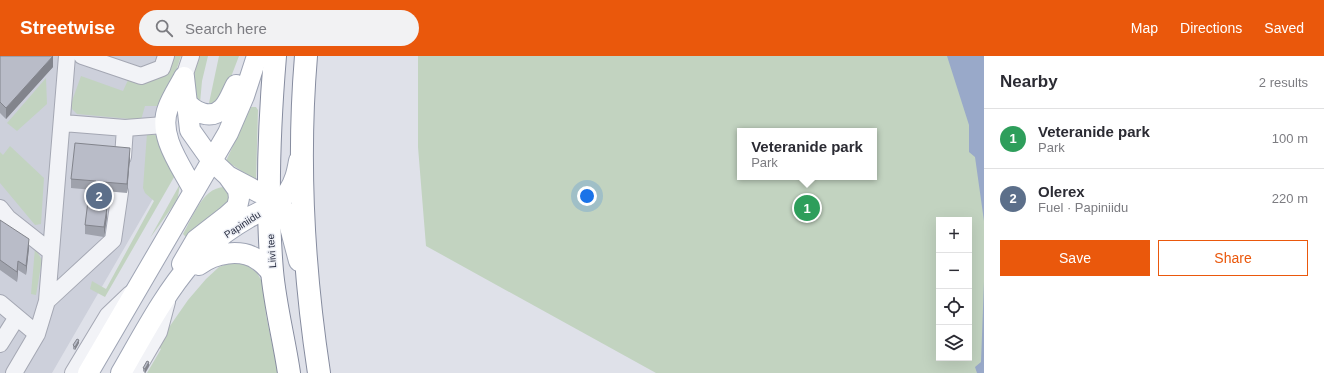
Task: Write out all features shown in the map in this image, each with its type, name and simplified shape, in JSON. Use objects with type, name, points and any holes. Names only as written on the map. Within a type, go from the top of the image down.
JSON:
[{"type":"highway","name":"Liivi tee","points":[[275,56],[272,90],[272,273],[289,373]]},
{"type":"highway","name":"Papiniidu","points":[[301,153],[306,56]]},
{"type":"highway","points":[[301,153],[303,231],[309,308],[319,373]]},
{"type":"main road","points":[[185,100],[191,109],[204,115],[214,114],[223,108],[254,56]]},
{"type":"main road","points":[[88,373],[228,133],[257,56]]},
{"type":"main road","points":[[170,290],[185,258],[196,240],[237,207],[239,198],[238,190],[228,176],[212,161],[190,130],[185,100],[184,77]]},
{"type":"main road","points":[[184,77],[168,108],[164,125],[174,154],[194,191]]},
{"type":"main road","name":"Papiniidu","points":[[121,373],[170,290],[194,260],[247,219],[287,193],[294,182],[301,153]]},
{"type":"main road","points":[[228,176],[286,212],[293,231],[309,308]]},
{"type":"main road","points":[[170,290],[206,260],[222,254],[235,253],[249,255],[258,260],[272,273]]},
{"type":"lane","points":[[14,373],[37,334],[47,301],[63,123],[67,56]]},
{"type":"lane","points":[[82,56],[140,76],[162,68],[166,56]]},
{"type":"lane","points":[[184,77],[191,56]]},
{"type":"lane","points":[[63,123],[125,128],[164,125]]},
{"type":"lane","points":[[123,157],[125,128]]},
{"type":"lane","points":[[47,301],[113,240],[120,192]]},
{"type":"lane","points":[[0,208],[8,218],[51,252]]},
{"type":"lane","points":[[73,373],[108,315],[139,287]]},
{"type":"lane","points":[[135,373],[159,332],[170,290]]},
{"type":"lane","points":[[0,303],[37,334]]},
{"type":"lane","points":[[0,344],[17,317]]},
{"type":"shaded area","points":[[0,56],[174,56],[156,113],[155,195],[52,373],[0,373]]},
{"type":"green space","points":[[173,56],[181,56],[163,111],[159,106],[145,106],[141,120],[77,114],[72,109],[72,101],[81,76],[123,91],[128,80],[141,84],[167,74]]},
{"type":"green space","points":[[200,56],[208,56],[202,81],[200,103],[194,92],[193,80]]},
{"type":"green space","points":[[219,56],[239,56],[226,90],[218,102],[211,104],[209,103]]},
{"type":"green space","points":[[418,56],[961,56],[984,152],[984,373],[656,373],[426,246],[418,147]]},
{"type":"green space","points":[[46,78],[47,104],[17,131],[7,123]]},
{"type":"green space","points":[[251,107],[256,107],[258,110],[256,180],[226,161]]},
{"type":"green space","points":[[147,133],[158,136],[177,172],[105,297],[90,289],[92,281],[106,289],[154,201],[145,193],[143,188]]},
{"type":"green space","points":[[10,146],[44,178],[41,224],[35,225],[0,183],[0,152],[3,155]]},
{"type":"green space","points":[[180,184],[178,197],[175,203],[150,238]]},
{"type":"green space","points":[[223,187],[228,189],[228,205],[186,237],[183,234],[204,198],[209,193]]},
{"type":"green space","points":[[35,248],[42,260],[36,295],[31,294]]},
{"type":"green space","points":[[233,262],[247,265],[257,273],[263,283],[266,315],[278,373],[147,373],[161,349],[156,346],[188,300],[206,279],[219,267]]},
{"type":"water","points":[[947,56],[984,56],[984,221],[975,157],[969,152],[969,125]]},
{"type":"water","points":[[984,282],[984,373],[977,373],[975,367],[981,362]]},
{"type":"building","points":[[0,56],[53,56],[6,108],[0,102]]},
{"type":"building","points":[[75,143],[130,148],[127,184],[103,182],[107,208],[104,227],[85,225],[88,201],[96,181],[71,179]]},
{"type":"building","points":[[0,220],[29,239],[26,266],[18,261],[17,272],[0,260]]},
{"type":"building","points":[[77,339],[79,340],[75,347],[73,345]]},
{"type":"building","points":[[147,361],[149,362],[145,369],[143,368]]},
{"type":"place","name":"Olerex","points":[[99,196]]},
{"type":"place","name":"Veteranide park","points":[[807,208]]}]
